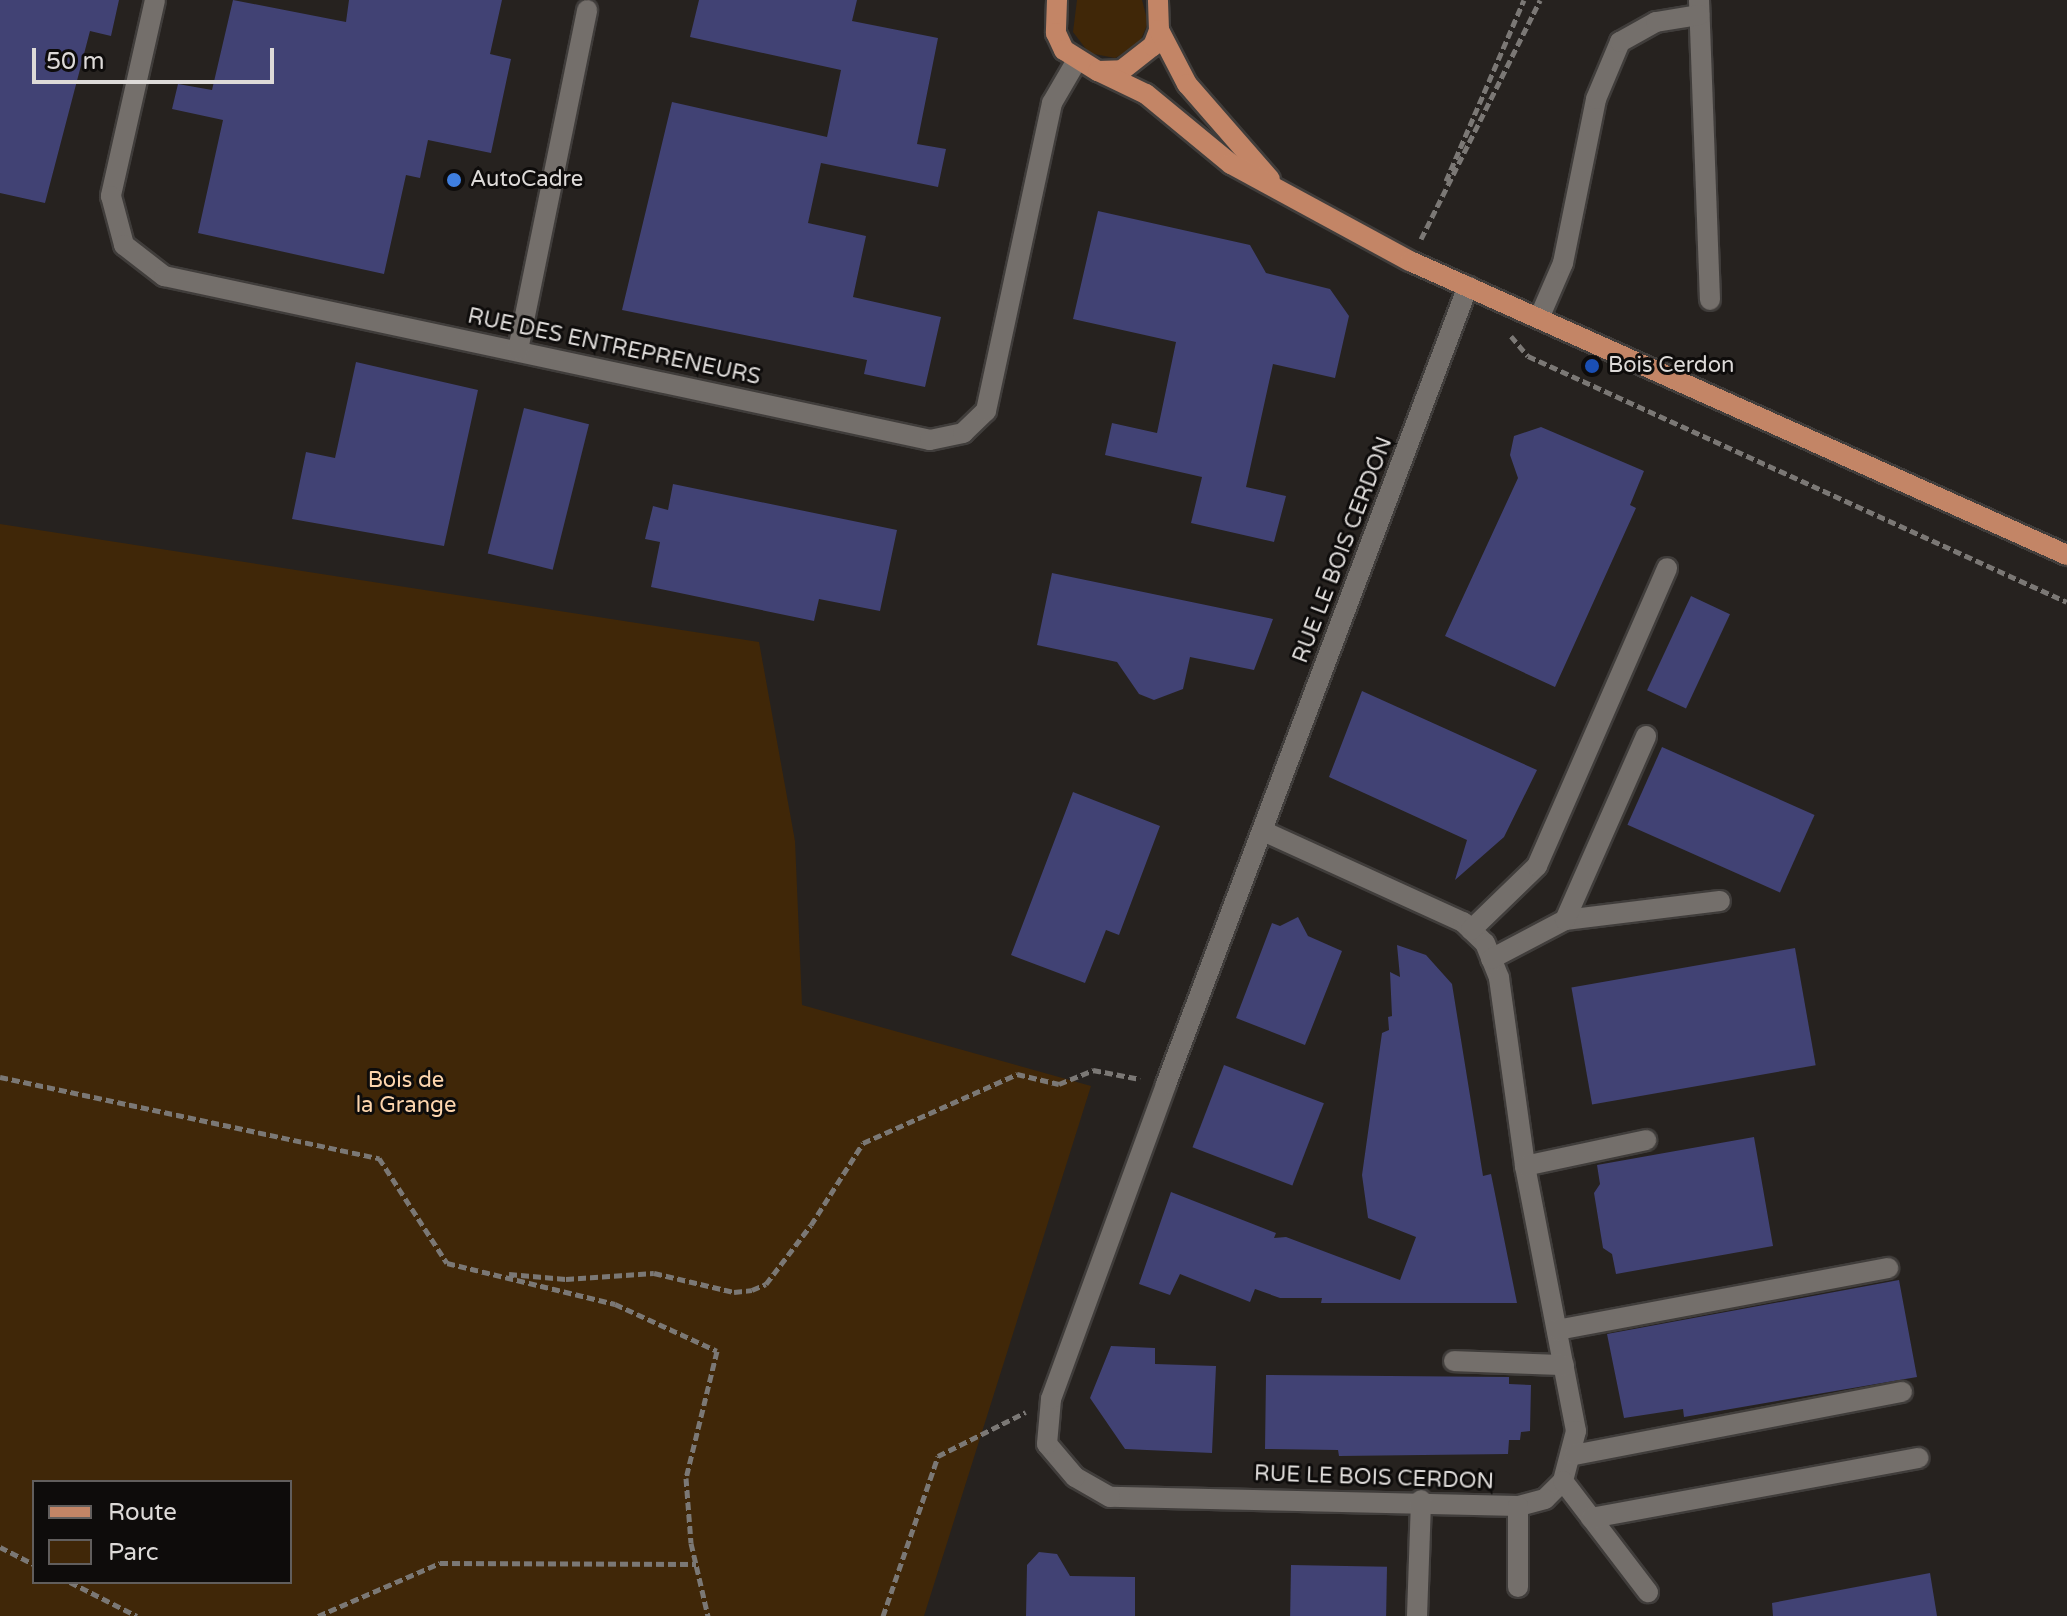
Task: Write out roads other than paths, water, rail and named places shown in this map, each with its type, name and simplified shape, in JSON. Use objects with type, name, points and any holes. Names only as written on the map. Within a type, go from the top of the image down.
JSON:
[{"type":"main road","points":[[1057,0],[1056,33],[1076,62],[1146,94],[1231,164],[1275,185],[1410,261],[1540,316],[2067,555]]},
{"type":"main road","points":[[1158,0],[1159,30],[1187,84],[1275,185]]},
{"type":"main road","points":[[1098,71],[1122,70],[1139,61],[1159,30]]},
{"type":"street","name":"RUE DES ENTREPRENEURS","points":[[155,0],[111,196],[124,245],[142,263],[164,276],[930,440],[963,433],[986,411],[1052,103],[1076,62]]},
{"type":"street","points":[[1540,316],[1563,263],[1596,99],[1620,42],[1656,22],[1699,7],[1710,300]]},
{"type":"street","points":[[518,350],[587,10]]},
{"type":"street","name":"RUE LE BOIS CERDON","points":[[1468,286],[1166,1084],[1051,1399],[1047,1444],[1075,1477],[1110,1497],[1421,1500],[1518,1506],[1545,1499],[1563,1481]]},
{"type":"street","points":[[1471,930],[1537,866],[1667,568]]},
{"type":"street","points":[[1565,920],[1646,736]]},
{"type":"street","points":[[1263,831],[1471,930],[1491,959],[1499,978],[1525,1166],[1576,1431],[1574,1455],[1563,1481],[1648,1592]]},
{"type":"street","points":[[1491,959],[1565,920],[1720,901]]},
{"type":"street","points":[[1525,1166],[1646,1140]]},
{"type":"street","points":[[1557,1330],[1888,1268]]},
{"type":"street","points":[[1454,1361],[1564,1365]]},
{"type":"street","points":[[1574,1455],[1902,1392]]},
{"type":"street","points":[[1591,1518],[1919,1458]]},
{"type":"street","points":[[1417,1616],[1421,1500]]},
{"type":"street","points":[[1518,1506],[1518,1587]]},
{"type":"place","name":"AutoCadre","points":[[454,180]]},
{"type":"place","name":"Bois Cerdon","points":[[1592,366]]},
{"type":"park label","name":"Bois de la Grange","points":[[406,1092]]}]
